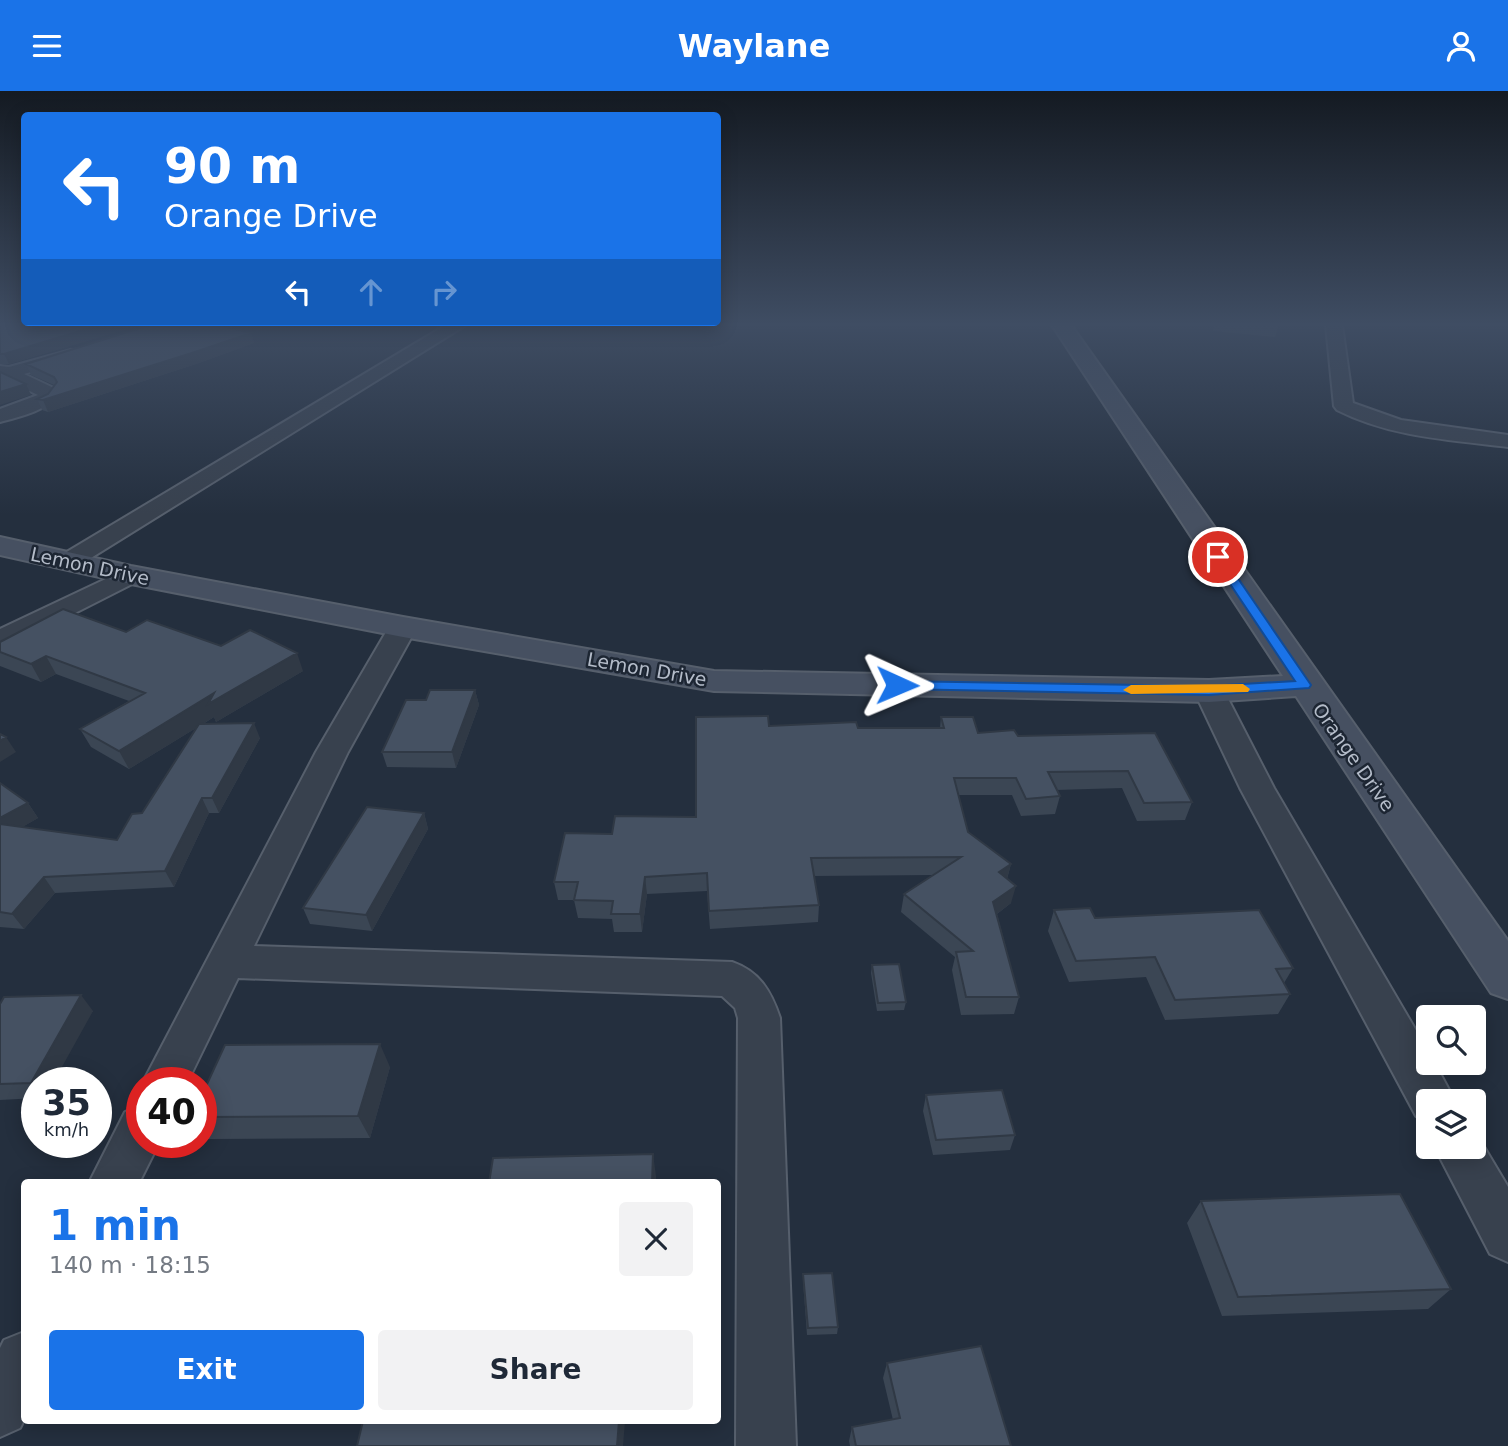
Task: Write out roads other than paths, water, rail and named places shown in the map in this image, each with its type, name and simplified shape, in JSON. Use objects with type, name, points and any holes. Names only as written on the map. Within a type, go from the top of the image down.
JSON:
[{"type":"street","points":[[0,416],[44,400],[51,394],[39,388]]},
{"type":"street","points":[[69,561],[354,388]]},
{"type":"street","name":"Orange Drive","points":[[1103,388],[1508,979]]},
{"type":"street","points":[[1342,388],[1344,406],[1358,415],[1381,422],[1508,441]]},
{"type":"street","name":"Lemon Drive","points":[[0,546],[131,575],[403,627],[714,681],[1209,691],[1304,685]]},
{"type":"street","points":[[0,640],[131,575]]},
{"type":"street","points":[[172,1067],[332,752],[403,627]]},
{"type":"street","points":[[1209,691],[1256,788],[1425,1089]]},
{"type":"street","points":[[226,961],[732,979],[753,999],[760,1018],[766,1446]]},
{"type":"street","points":[[116,1179],[126,1158]]},
{"type":"street","points":[[1465,1159],[1508,1236]]},
{"type":"street","points":[[0,1408],[21,1366]]}]
